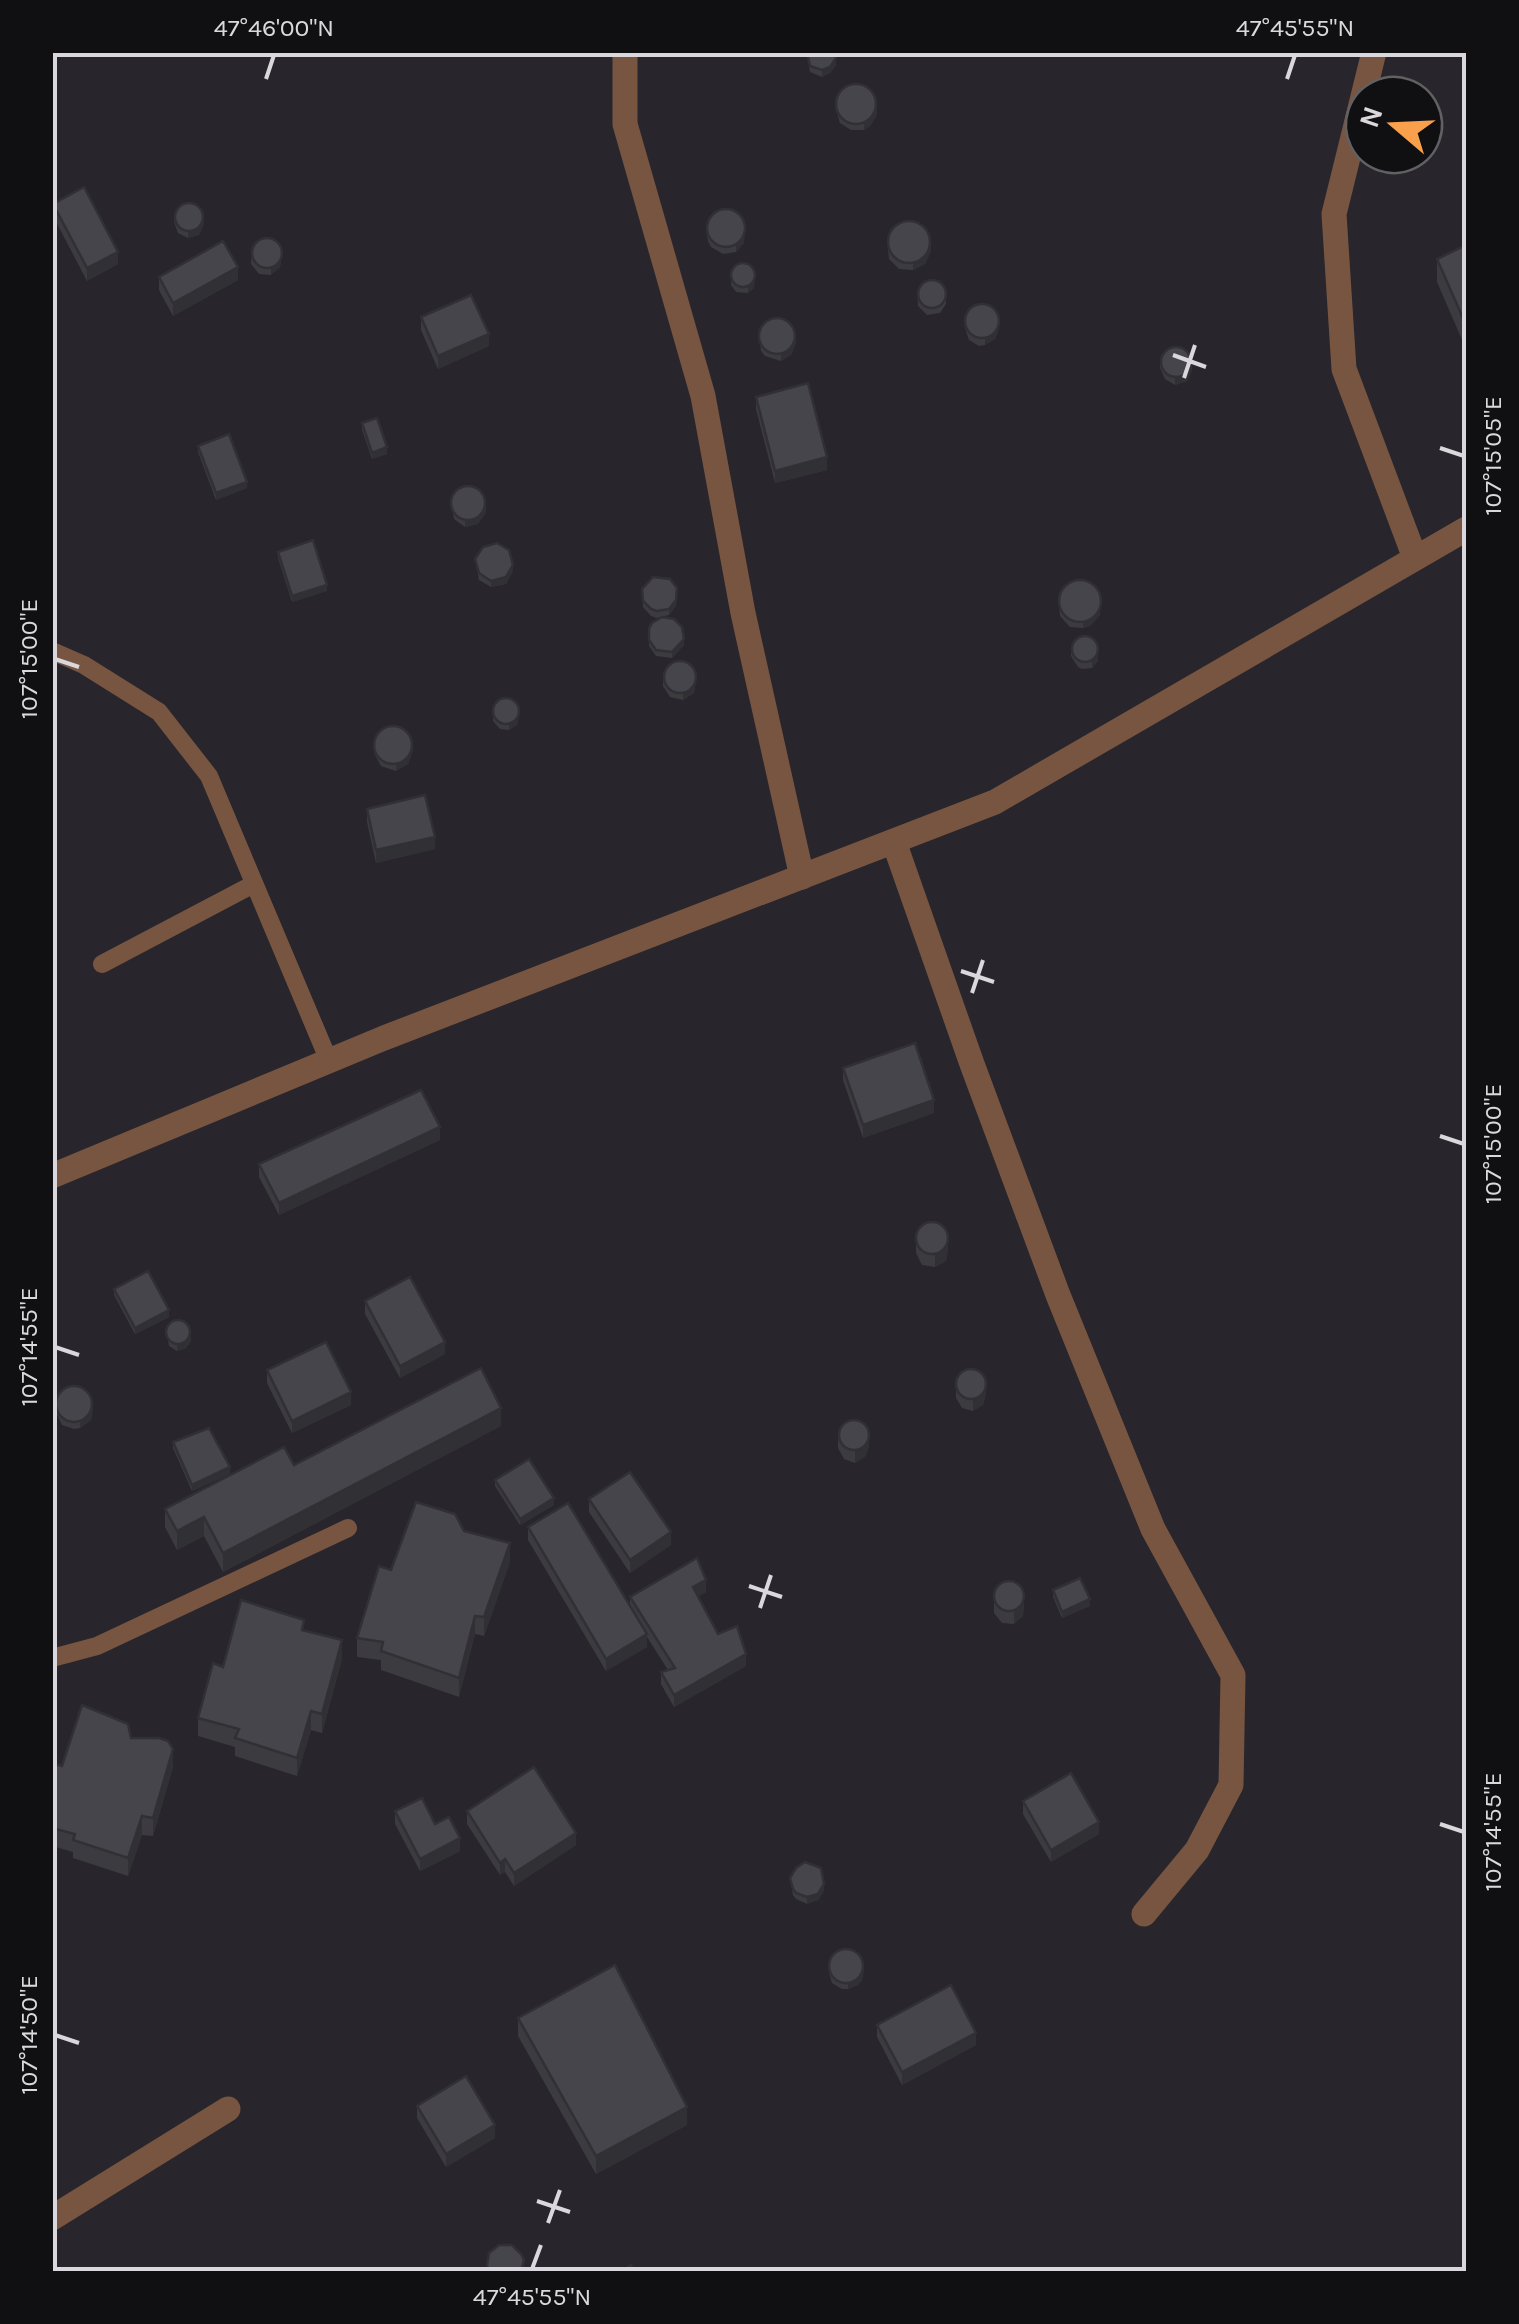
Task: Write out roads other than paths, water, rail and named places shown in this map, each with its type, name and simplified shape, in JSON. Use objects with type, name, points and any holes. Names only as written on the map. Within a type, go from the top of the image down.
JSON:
[{"type":"street","points":[[625,52],[625,124],[702,396],[742,612],[802,877]]},
{"type":"street","points":[[1374,52],[1334,214],[1344,369],[1415,558]]},
{"type":"street","points":[[52,1176],[329,1061],[996,802],[1466,528]]},
{"type":"street","points":[[894,842],[978,1081],[1153,1529],[1233,1675],[1231,1786],[1197,1850],[1144,1914]]},
{"type":"street","points":[[52,2218],[228,2109]]},
{"type":"lane","points":[[52,651],[84,665],[159,712],[209,776],[329,1061]]},
{"type":"lane","points":[[102,964],[254,884]]},
{"type":"lane","points":[[52,1658],[97,1646],[348,1528]]}]
